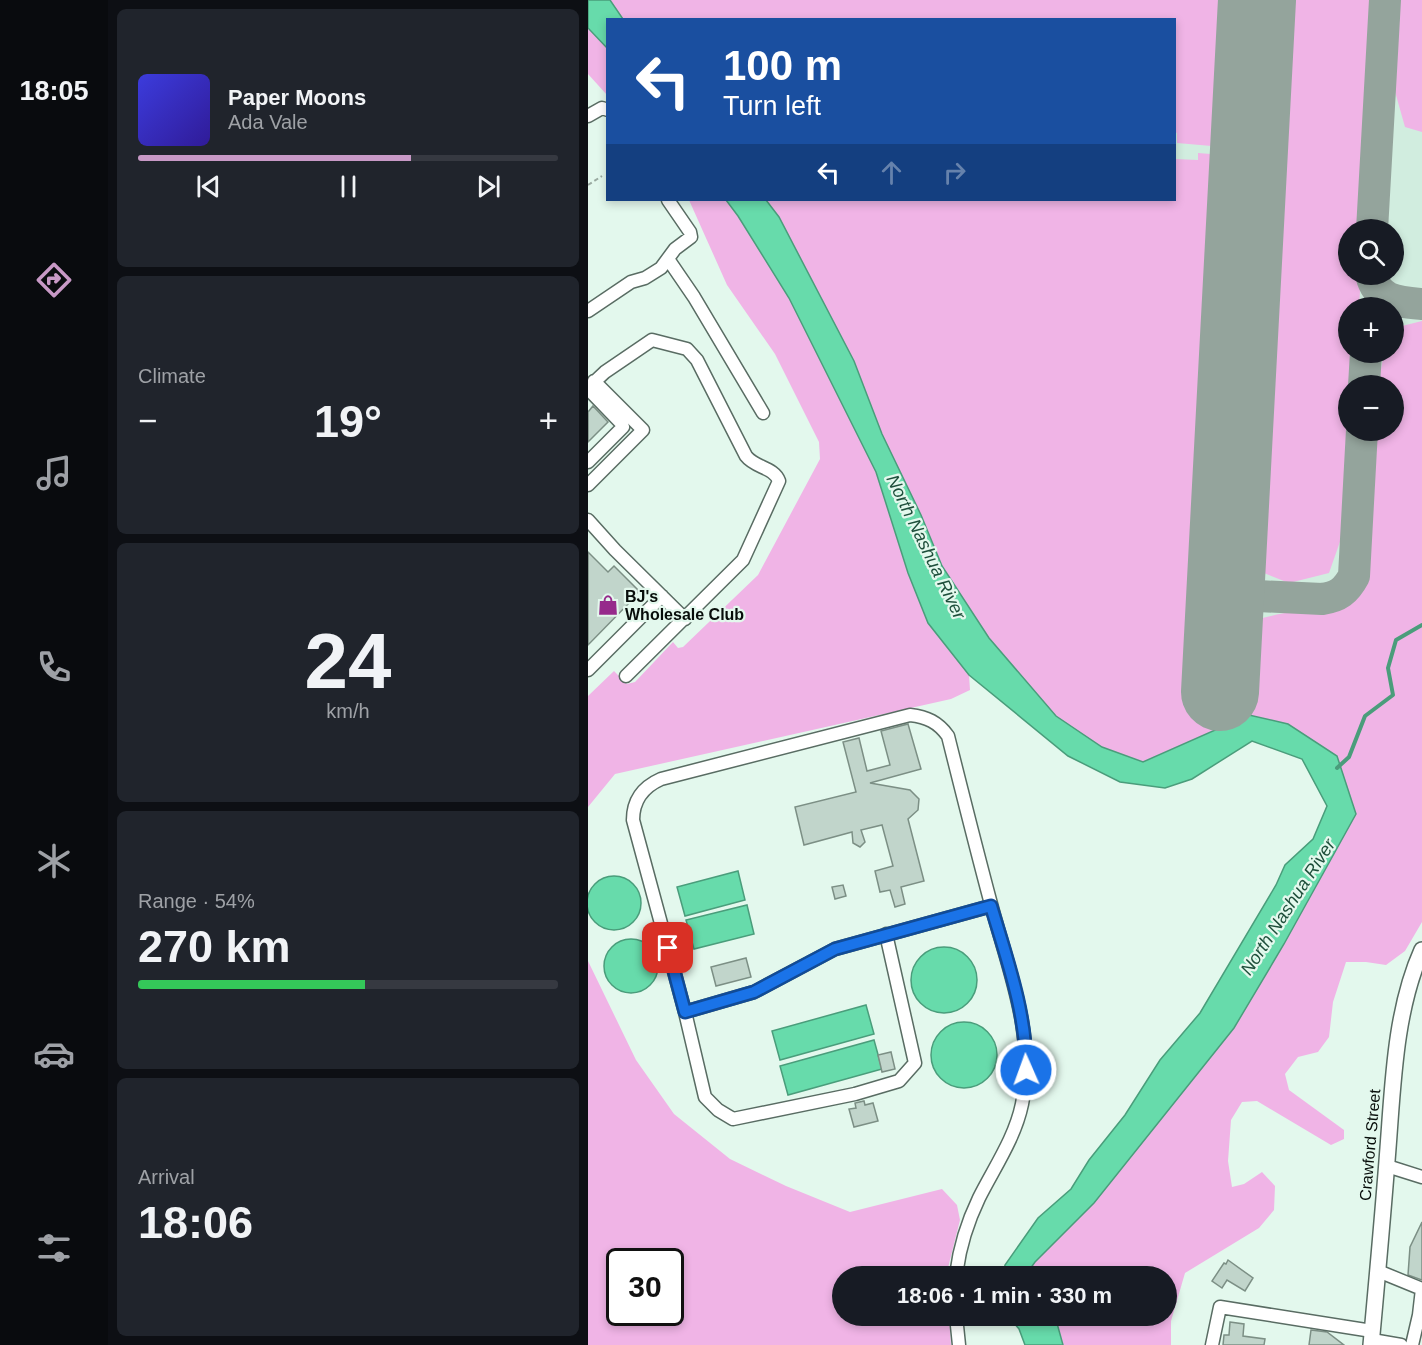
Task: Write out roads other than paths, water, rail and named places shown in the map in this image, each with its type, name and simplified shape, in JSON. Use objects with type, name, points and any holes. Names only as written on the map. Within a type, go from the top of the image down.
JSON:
[{"type":"main road","name":"Crawford Street","points":[[1372,1339],[1392,1093],[1402,1017],[1409,987],[1422,950]]},
{"type":"street","points":[[588,116],[602,108],[606,109]]},
{"type":"street","points":[[588,311],[631,282],[648,277],[661,268],[678,247],[689,240],[692,235],[669,201]]},
{"type":"street","points":[[668,259],[694,297],[763,413]]},
{"type":"street","points":[[590,386],[652,340],[687,349],[697,360],[746,456],[752,464],[773,472],[778,477],[778,485],[746,557],[627,676]]},
{"type":"street","points":[[588,462],[623,427],[590,386]]},
{"type":"street","points":[[588,485],[643,430],[590,386]]},
{"type":"street","points":[[588,520],[685,619]]},
{"type":"street","points":[[588,670],[662,596]]},
{"type":"street","points":[[886,934],[915,1063],[899,1081],[855,1094],[733,1119],[718,1110],[705,1096],[685,1012],[633,820],[635,803],[652,783],[661,779],[910,715],[932,720],[948,736],[1024,1031],[1026,1057],[1025,1084],[1012,1134],[967,1225],[958,1266]]},
{"type":"street","points":[[685,1012],[754,992],[835,949],[991,906]]},
{"type":"street","points":[[1387,1166],[1422,1177]]},
{"type":"street","points":[[1377,1271],[1422,1289],[1421,1316],[1412,1345]]},
{"type":"street","points":[[1212,1345],[1220,1307],[1401,1345]]},
{"type":"water","points":[[588,0],[610,0],[622,18],[606,18],[606,47],[588,28]]},
{"type":"water","name":"North Nashua River","points":[[727,201],[767,201],[779,217],[854,361],[882,434],[921,515],[942,566],[989,638],[1056,716],[1102,747],[1143,762],[1249,715],[1288,724],[1337,756],[1356,814],[1284,944],[1234,1028],[1094,1203],[1032,1266],[1005,1266],[1038,1218],[1071,1189],[1089,1160],[1125,1115],[1160,1060],[1200,1013],[1276,885],[1285,865],[1313,839],[1327,806],[1302,759],[1252,741],[1192,779],[1165,788],[1120,782],[1068,756],[969,675],[928,623],[908,573],[876,472],[789,298]]},
{"type":"water","points":[[738,871],[745,900],[685,916],[677,887]]},
{"type":"water","points":[[614,876],[624,878],[633,884],[640,898],[639,913],[633,922],[624,928],[614,930],[604,928],[595,922],[589,913],[589,893],[595,884],[604,878]]},
{"type":"water","points":[[747,905],[754,934],[694,949],[686,920]]},
{"type":"water","points":[[631,939],[641,941],[650,947],[656,956],[658,966],[656,976],[650,985],[641,991],[631,993],[621,991],[612,985],[606,976],[604,966],[606,956],[612,947],[621,941]]},
{"type":"water","points":[[944,947],[956,950],[967,957],[974,968],[977,980],[974,992],[967,1003],[956,1010],[944,1013],[932,1010],[921,1003],[914,992],[911,980],[914,968],[921,957],[932,950]]},
{"type":"water","points":[[866,1005],[874,1034],[780,1060],[772,1031]]},
{"type":"water","points":[[964,1022],[976,1025],[987,1032],[994,1043],[997,1055],[994,1067],[987,1078],[976,1085],[964,1088],[952,1085],[941,1078],[934,1067],[931,1055],[934,1043],[941,1032],[952,1025]]},
{"type":"water","points":[[874,1040],[882,1069],[788,1095],[780,1066]]},
{"type":"water","points":[[1016,1326],[1058,1326],[1063,1345],[1025,1345]]},
{"type":"waterway","points":[[1337,768],[1349,757],[1365,716],[1393,695],[1388,668],[1396,640],[1422,625]]},
{"type":"place","name":"BJ's Wholesale Club","points":[[608,605]]}]
